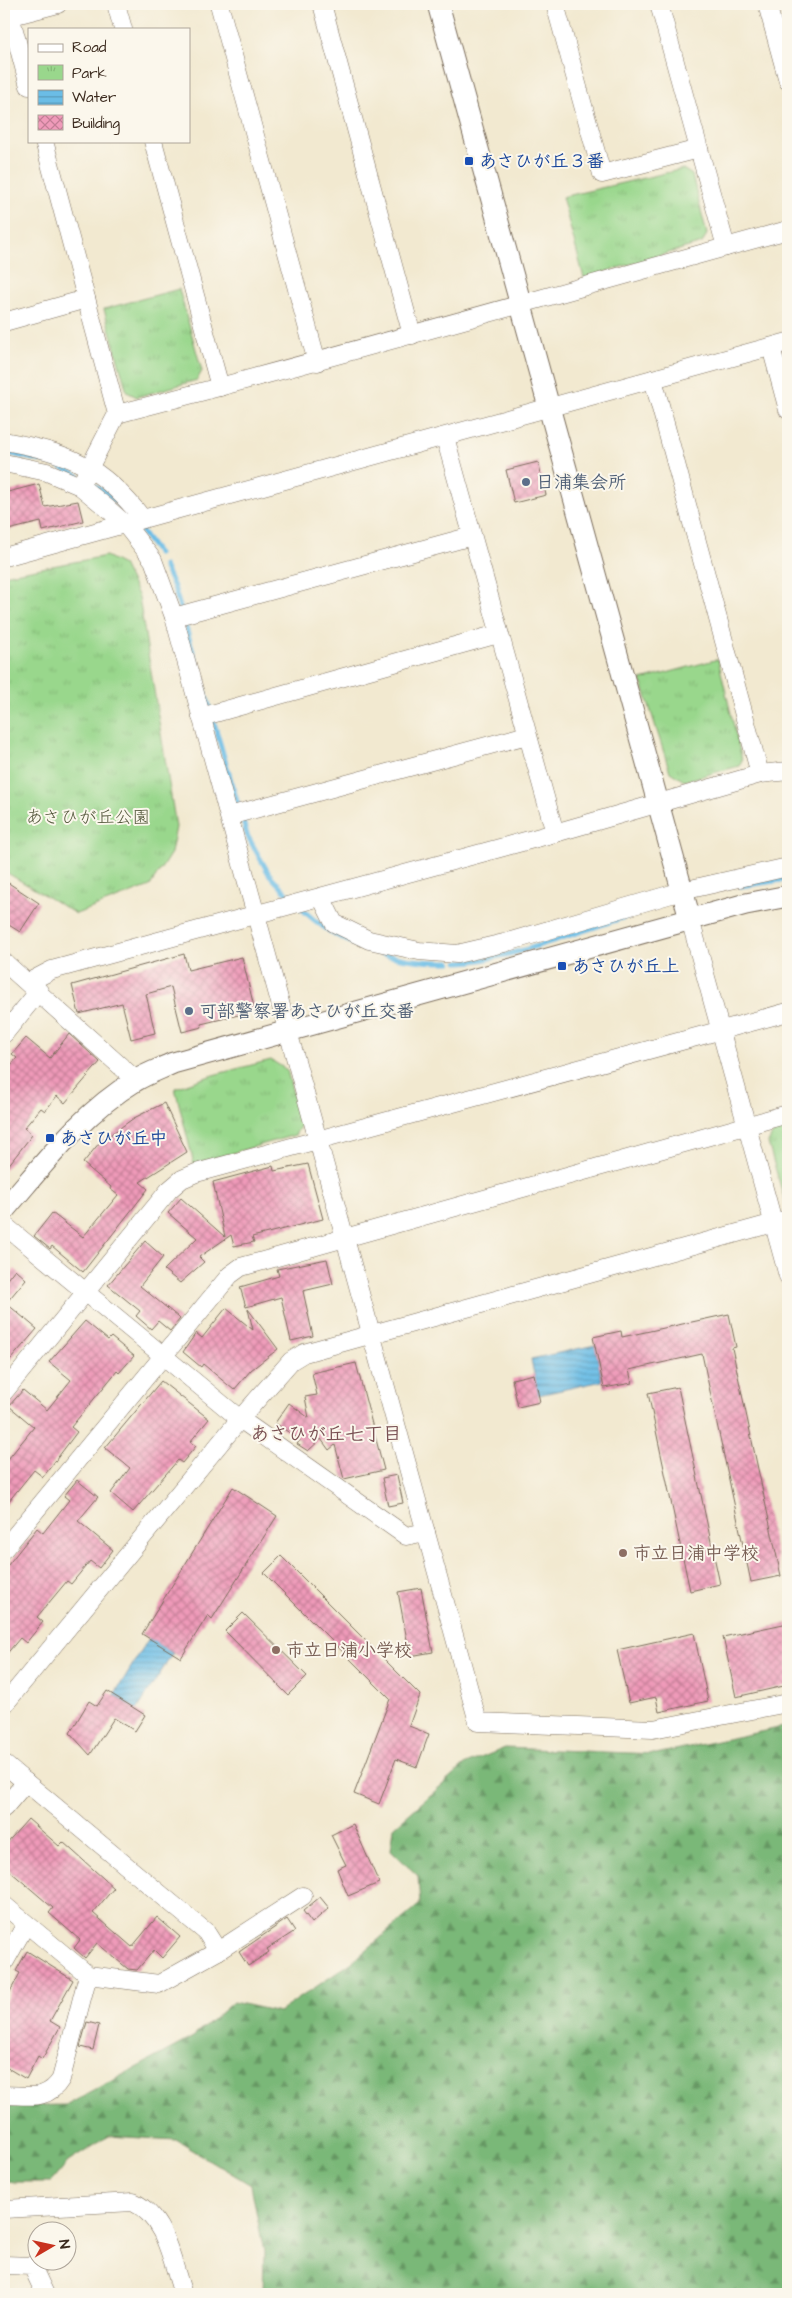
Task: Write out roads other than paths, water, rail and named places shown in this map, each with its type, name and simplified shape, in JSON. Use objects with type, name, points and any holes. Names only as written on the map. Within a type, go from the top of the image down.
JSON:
[{"type":"street","points":[[28,83],[7,13],[58,4]]},
{"type":"street","points":[[116,4],[123,28]]},
{"type":"street","points":[[219,4],[317,362]]},
{"type":"street","points":[[322,4],[412,335]]},
{"type":"street","points":[[438,4],[746,1126],[781,1221],[788,1276]]},
{"type":"street","points":[[555,4],[602,174],[699,149]]},
{"type":"street","points":[[659,4],[726,247]]},
{"type":"street","points":[[767,4],[788,81]]},
{"type":"street","points":[[44,142],[117,414],[80,486]]},
{"type":"street","points":[[153,142],[220,387]]},
{"type":"street","points":[[117,414],[317,362],[520,303],[788,230]]},
{"type":"street","points":[[4,322],[86,299]]},
{"type":"street","points":[[4,557],[788,342]]},
{"type":"street","points":[[771,347],[788,410]]},
{"type":"street","points":[[653,379],[760,774]]},
{"type":"street","points":[[445,437],[498,634],[555,833]]},
{"type":"street","points":[[4,441],[40,447],[90,466],[124,495],[143,519]]},
{"type":"street","points":[[4,463],[47,472],[80,486],[124,524],[153,560],[174,617],[478,1722],[653,1729],[788,1703]]},
{"type":"street","points":[[174,617],[472,536]]},
{"type":"street","points":[[201,716],[498,634]]},
{"type":"street","points":[[229,816],[527,735]]},
{"type":"street","points":[[4,1034],[34,987],[52,970],[555,833],[760,774],[788,771]]},
{"type":"street","points":[[321,897],[334,923],[369,940],[419,951],[456,954],[504,943],[682,891],[788,867]]},
{"type":"street","points":[[4,1210],[68,1137],[101,1104],[136,1080],[173,1063],[690,919],[746,904],[788,896]]},
{"type":"street","points":[[4,962],[136,1080]]},
{"type":"street","points":[[4,1392],[169,1190],[182,1179],[196,1173],[788,1012]]},
{"type":"street","points":[[4,1549],[230,1275],[241,1267],[788,1114]]},
{"type":"street","points":[[4,1705],[240,1419],[291,1361],[304,1353],[781,1221]]},
{"type":"street","points":[[4,1225],[240,1419],[406,1536],[426,1532]]},
{"type":"street","points":[[4,1764],[206,1932],[218,1951]]},
{"type":"street","points":[[4,1808],[26,1782]]},
{"type":"street","points":[[4,1905],[88,1975],[158,1984],[218,1951],[303,1896]]},
{"type":"street","points":[[4,1963],[26,1924]]},
{"type":"street","points":[[4,2095],[40,2096],[54,2091],[61,2079],[88,1975]]},
{"type":"street","points":[[4,2209],[133,2202],[139,2204],[145,2207],[158,2224],[183,2294]]},
{"type":"street","points":[[4,2265],[32,2266],[44,2294]]},
{"type":"water","points":[[595,1345],[602,1381],[538,1395],[531,1359]]},
{"type":"water","points":[[149,1638],[173,1653],[137,1710],[114,1695]]},
{"type":"waterway","points":[[4,452],[56,464],[78,476]]},
{"type":"waterway","points":[[86,481],[105,492],[128,514]]},
{"type":"waterway","points":[[136,524],[158,554]]},
{"type":"waterway","points":[[164,566],[174,587],[247,835],[269,874],[294,901]]},
{"type":"waterway","points":[[741,886],[788,879]]},
{"type":"waterway","points":[[300,907],[332,933],[369,950],[389,956],[429,962],[450,962]]},
{"type":"waterway","points":[[458,962],[520,951],[628,916]]},
{"type":"place","name":"あさひが丘３番","points":[[469,161]]},
{"type":"place","name":"日浦集会所","points":[[526,482]]},
{"type":"place","name":"あさひが丘上","points":[[562,966]]},
{"type":"place","name":"可部警察署あさひが丘交番","points":[[189,1011]]},
{"type":"place","name":"あさひが丘中","points":[[50,1138]]},
{"type":"place","name":"市立日浦中学校","points":[[623,1553]]},
{"type":"place","name":"市立日浦小学校","points":[[276,1650]]},
{"type":"district","name":"あさひが丘七丁目","points":[[326,1434]]},
{"type":"park label","name":"あさひが丘公園","points":[[88,817]]}]
